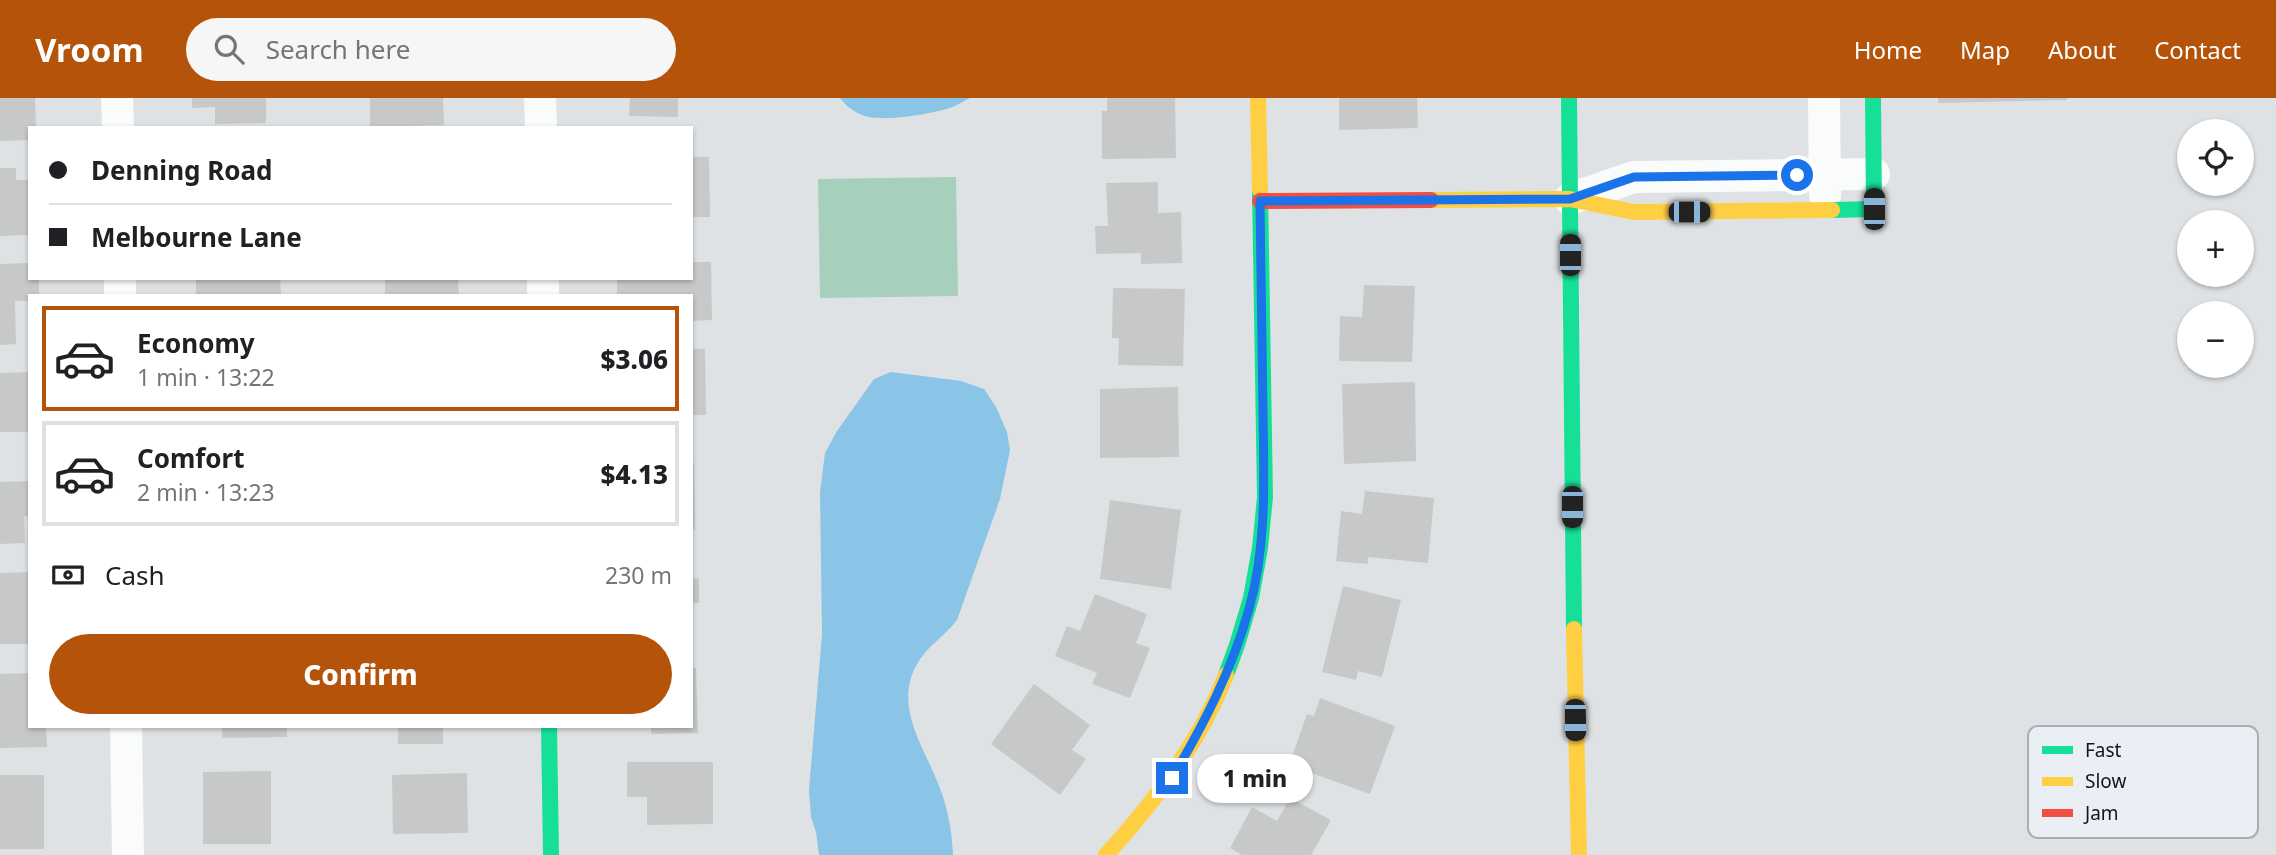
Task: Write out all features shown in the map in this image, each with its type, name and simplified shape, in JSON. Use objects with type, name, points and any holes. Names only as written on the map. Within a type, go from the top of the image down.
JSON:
[{"type":"street","points":[[117,98],[118,126]]},
{"type":"street","points":[[540,98],[541,126]]},
{"type":"street","points":[[1105,855],[1154,803],[1192,744],[1231,666],[1250,608],[1263,531],[1265,497],[1258,98]]},
{"type":"street","points":[[1569,98],[1572,547],[1579,855]]},
{"type":"street","points":[[1824,98],[1825,210]]},
{"type":"street","points":[[1260,201],[1570,199],[1634,212],[1874,209],[1873,98]]},
{"type":"street","points":[[1570,199],[1634,177],[1874,174]]},
{"type":"street","points":[[126,728],[128,855]]},
{"type":"street","points":[[549,728],[551,855]]},
{"type":"green space","points":[[956,177],[958,296],[820,298],[818,179]]},
{"type":"water","points":[[840,98],[970,98],[941,110],[905,117],[881,118],[859,113]]},
{"type":"water","points":[[891,372],[961,381],[984,389],[1007,432],[1010,450],[1000,499],[957,620],[921,658],[910,680],[909,711],[945,803],[953,855],[819,855],[811,817],[809,790],[822,634],[820,492],[825,453],[837,431],[874,379]]},
{"type":"building","points":[[0,98],[35,98],[36,126],[28,126],[28,140],[0,141]]},
{"type":"building","points":[[192,98],[266,98],[266,123],[215,124],[215,107],[192,108]]},
{"type":"building","points":[[370,98],[443,98],[444,125],[370,126]]},
{"type":"building","points":[[630,98],[678,98],[678,117],[629,116]]},
{"type":"building","points":[[1107,98],[1175,98],[1176,158],[1102,159],[1102,111],[1107,111]]},
{"type":"building","points":[[1339,98],[1417,98],[1418,128],[1339,130]]},
{"type":"building","points":[[1938,98],[2067,98],[2067,100],[1938,103]]},
{"type":"building","points":[[693,157],[709,157],[710,217],[693,217]]},
{"type":"building","points":[[0,168],[16,168],[16,180],[28,180],[28,235],[0,236]]},
{"type":"building","points":[[1158,182],[1158,213],[1181,212],[1182,263],[1141,264],[1141,253],[1096,254],[1095,226],[1108,226],[1106,183]]},
{"type":"building","points":[[693,262],[711,262],[712,320],[693,321],[693,294],[617,294],[617,280],[693,280]]},
{"type":"building","points":[[28,263],[28,280],[39,280],[39,294],[28,294],[28,301],[15,301],[16,344],[0,345],[0,264]]},
{"type":"building","points":[[196,280],[280,280],[281,294],[196,294]]},
{"type":"building","points":[[385,280],[458,280],[459,294],[385,294]]},
{"type":"building","points":[[1364,285],[1415,286],[1412,362],[1339,361],[1340,316],[1362,317]]},
{"type":"building","points":[[1113,288],[1185,289],[1183,366],[1118,365],[1119,338],[1112,338]]},
{"type":"building","points":[[693,349],[705,349],[706,415],[693,415]]},
{"type":"building","points":[[28,372],[28,432],[0,432],[0,373]]},
{"type":"building","points":[[1415,382],[1416,461],[1344,464],[1342,384]]},
{"type":"building","points":[[1178,387],[1179,457],[1100,458],[1100,389]]},
{"type":"building","points":[[693,463],[694,463],[693,529]]},
{"type":"building","points":[[28,481],[28,516],[24,516],[25,543],[0,544],[0,482]]},
{"type":"building","points":[[1365,491],[1434,498],[1428,563],[1368,557],[1368,564],[1336,561],[1341,511],[1362,514]]},
{"type":"building","points":[[1110,500],[1181,510],[1171,589],[1100,579]]},
{"type":"building","points":[[28,572],[28,644],[0,644],[0,573]]},
{"type":"building","points":[[699,578],[699,603],[693,603],[693,579]]},
{"type":"building","points":[[1343,586],[1401,600],[1382,677],[1358,671],[1356,680],[1322,672]]},
{"type":"building","points":[[1095,594],[1147,614],[1136,643],[1150,648],[1130,698],[1092,684],[1097,673],[1055,656],[1067,626],[1080,631]]},
{"type":"building","points":[[693,668],[696,668],[698,733],[651,734],[651,728],[693,728]]},
{"type":"building","points":[[28,673],[28,728],[46,728],[47,747],[0,748],[0,674]]},
{"type":"building","points":[[1034,684],[1090,725],[1072,750],[1086,759],[1060,795],[991,744]]},
{"type":"building","points":[[1320,698],[1395,726],[1370,794],[1289,765],[1307,714],[1314,716]]},
{"type":"building","points":[[222,728],[287,728],[287,737],[222,738]]},
{"type":"building","points":[[398,728],[443,728],[443,744],[398,744]]},
{"type":"building","points":[[627,762],[713,762],[713,824],[647,825],[647,797],[627,797]]},
{"type":"building","points":[[271,771],[271,844],[203,844],[203,772]]},
{"type":"building","points":[[467,773],[468,833],[393,834],[392,775]]},
{"type":"building","points":[[0,775],[44,775],[44,849],[0,849]]},
{"type":"building","points":[[1290,798],[1331,820],[1311,855],[1242,855],[1230,848],[1252,807],[1277,821]]},
{"type":"traffic: fast","points":[[1569,98],[1574,629]]},
{"type":"traffic: fast","points":[[1832,210],[1874,209],[1873,98]]},
{"type":"traffic: fast","points":[[1226,675],[1251,598],[1265,497],[1260,190]]},
{"type":"traffic: fast","points":[[549,728],[551,855]]},
{"type":"traffic: slow","points":[[1258,98],[1260,190]]},
{"type":"traffic: slow","points":[[1431,200],[1570,199],[1634,212],[1832,210]]},
{"type":"traffic: slow","points":[[1574,629],[1579,855]]},
{"type":"traffic: slow","points":[[1106,855],[1142,814],[1174,771],[1203,725],[1226,675]]},
{"type":"traffic: jam","points":[[1260,201],[1431,200]]},
{"type":"route","points":[[1172,778],[1216,700],[1231,666],[1250,608],[1258,567],[1265,497],[1260,201],[1570,199],[1634,177],[1797,175]]}]
